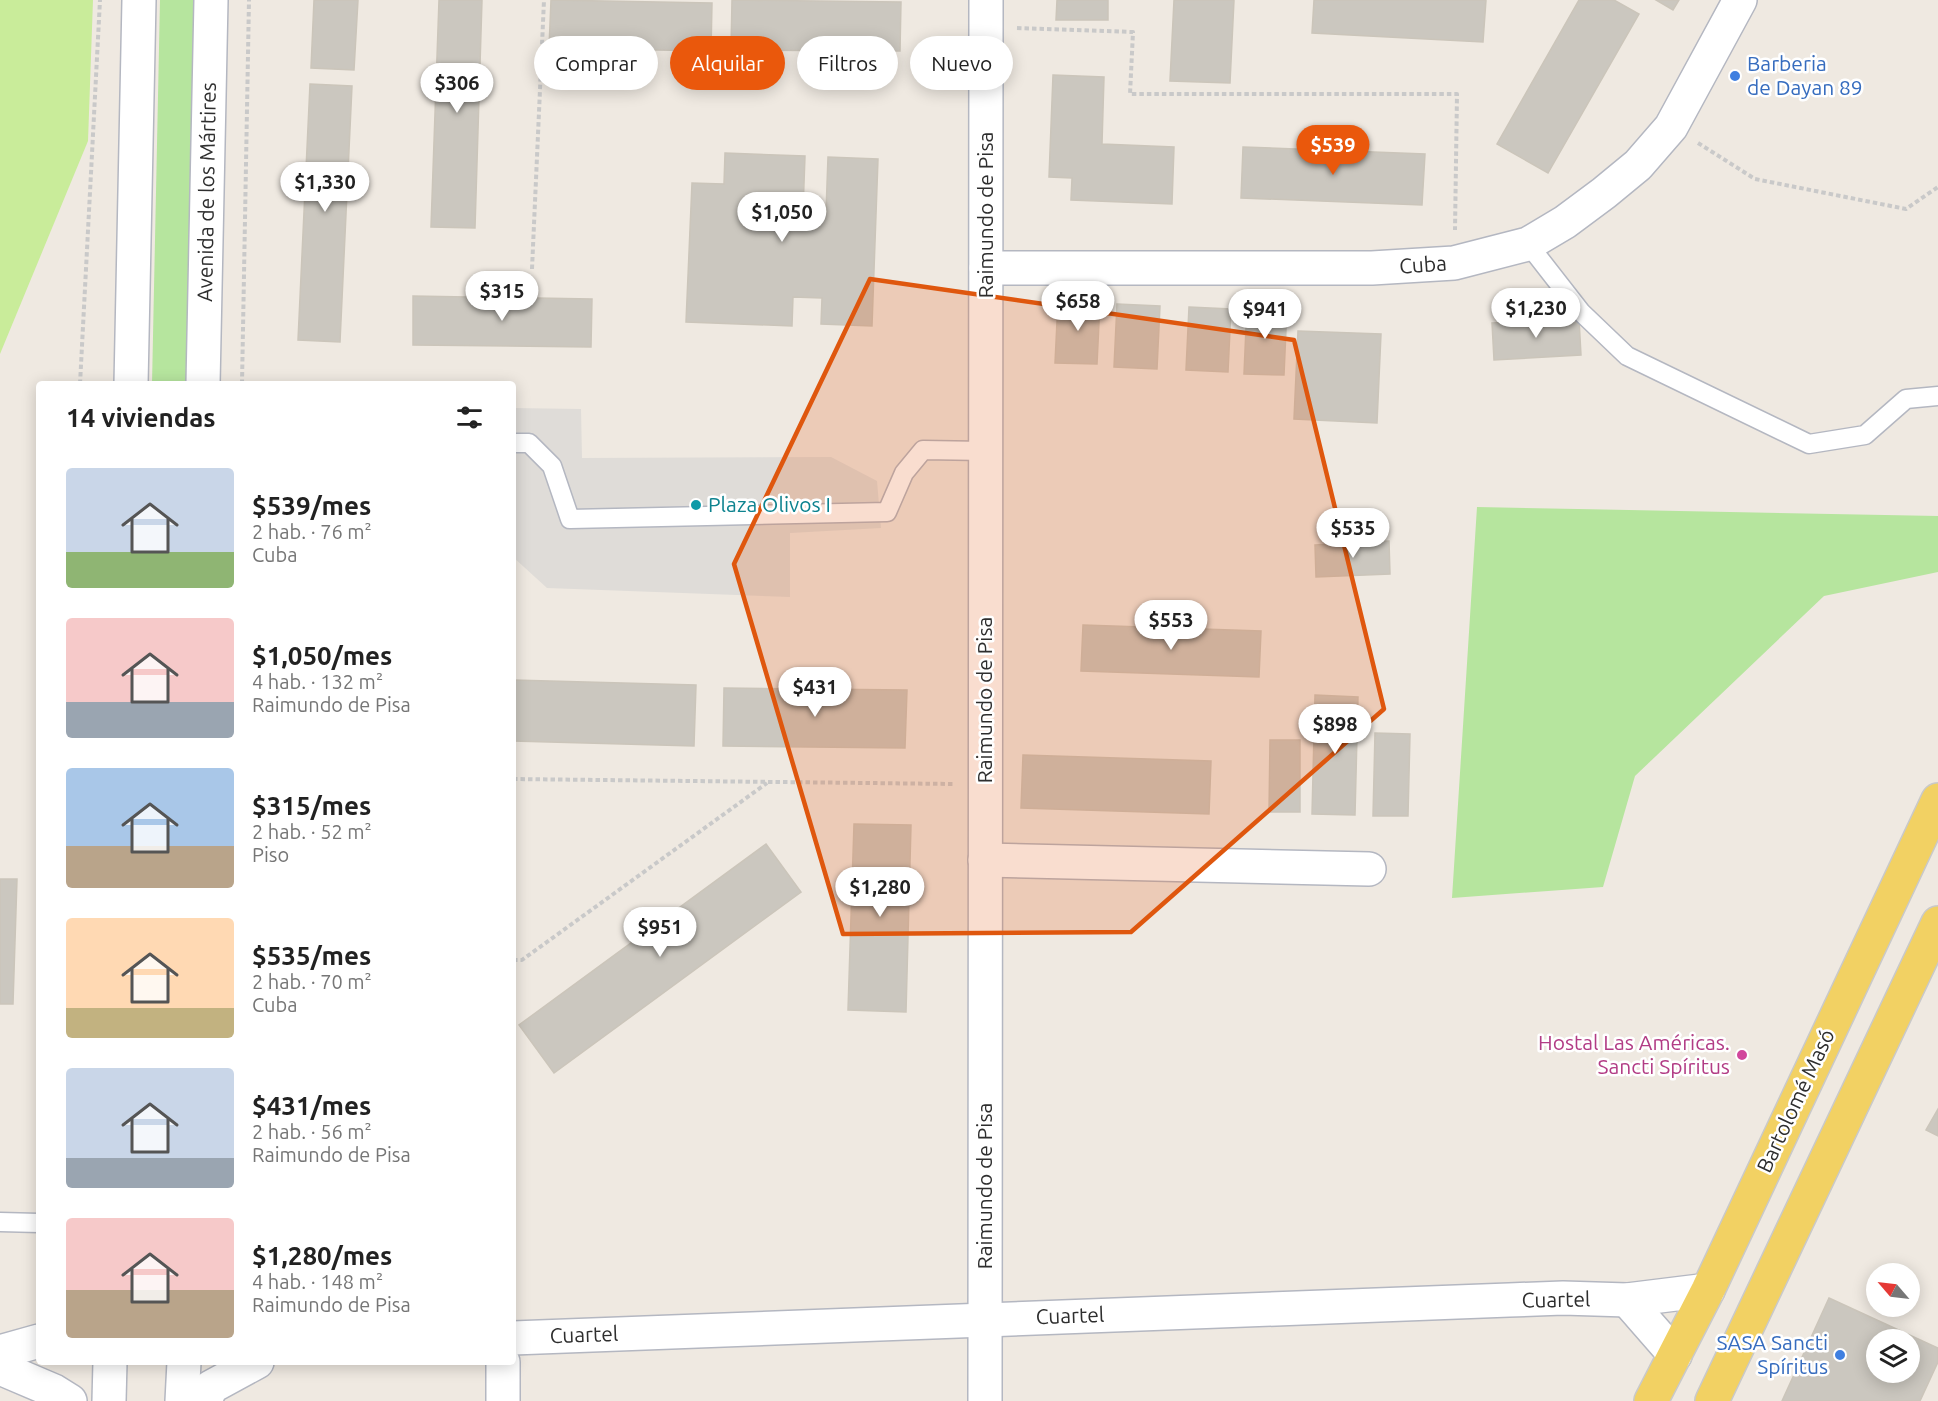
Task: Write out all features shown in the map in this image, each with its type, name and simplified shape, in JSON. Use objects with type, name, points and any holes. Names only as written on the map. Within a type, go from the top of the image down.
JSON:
[{"type":"main road","name":"Bartolomé Masó","points":[[1651,1401],[1708,1290],[1938,800]]},
{"type":"main road","points":[[1676,1355],[1713,1399],[1938,923]]},
{"type":"street","points":[[131,381],[139,0]]},
{"type":"street","name":"Avenida de los Mártires","points":[[203,381],[211,0]]},
{"type":"street","name":"Cuba","points":[[986,268],[1372,268],[1454,263],[1528,244],[1565,222],[1638,165],[1671,127],[1740,0]]},
{"type":"street","name":"Raimundo de Pisa","points":[[985,1401],[986,13]]},
{"type":"street","points":[[985,860],[1369,869]]},
{"type":"street","name":"Cuartel","points":[[516,1338],[1541,1299],[1627,1300],[1708,1290]]},
{"type":"street","points":[[1627,1300],[1676,1355]]},
{"type":"street","points":[[0,1352],[36,1342]]},
{"type":"street","points":[[0,1358],[36,1358]]},
{"type":"street","points":[[109,1401],[110,1365]]},
{"type":"street","points":[[182,1401],[184,1365]]},
{"type":"street","points":[[205,1401],[211,1388],[252,1365]]},
{"type":"street","points":[[503,1365],[503,1401]]},
{"type":"street","points":[[0,1368],[54,1391],[70,1401]]},
{"type":"lane","points":[[1528,244],[1581,312],[1627,356],[1809,444],[1865,435],[1906,399],[1938,396]]},
{"type":"lane","points":[[516,443],[529,443],[552,466],[570,519],[887,512],[904,473],[923,450],[986,451]]},
{"type":"lane","points":[[0,1222],[36,1223]]},
{"type":"path","points":[[80,381],[100,0]]},
{"type":"path","points":[[242,381],[249,0]]},
{"type":"path","points":[[532,269],[544,0]]},
{"type":"path","points":[[986,13],[1133,32],[1130,94],[1458,94],[1454,263]]},
{"type":"path","points":[[1671,127],[1755,178],[1906,209],[1938,187]]},
{"type":"path","points":[[516,779],[985,784]]},
{"type":"path","points":[[516,960],[522,960],[768,782]]},
{"type":"highlighted area","points":[[870,279],[1294,340],[1384,709],[1131,932],[843,934],[734,564]]},
{"type":"green space","points":[[0,0],[93,0],[88,141],[0,354]]},
{"type":"green space","points":[[160,0],[195,0],[187,381],[152,381]]},
{"type":"green space","points":[[1477,507],[1938,516],[1938,572],[1824,596],[1635,776],[1603,887],[1452,898]]},
{"type":"shaded area","name":"Plaza Olivos I","points":[[516,408],[581,409],[582,458],[831,457],[877,481],[881,528],[790,533],[790,597],[547,588],[516,560]]},
{"type":"building","points":[[314,0],[358,0],[354,70],[311,68]]},
{"type":"building","points":[[439,0],[482,0],[475,228],[431,227]]},
{"type":"building","points":[[551,0],[712,3],[711,36],[670,36],[670,50],[658,50],[658,36],[550,36]]},
{"type":"building","points":[[732,0],[901,2],[900,51],[898,51],[898,36],[797,36],[797,50],[785,50],[785,36],[731,36]]},
{"type":"building","points":[[1057,0],[1108,0],[1108,20],[1056,20]]},
{"type":"building","points":[[1174,0],[1234,0],[1230,83],[1170,81]]},
{"type":"building","points":[[1314,0],[1486,0],[1483,42],[1312,33]]},
{"type":"building","points":[[1579,0],[1614,0],[1639,14],[1548,173],[1497,144]]},
{"type":"building","points":[[1656,0],[1679,0],[1673,10]]},
{"type":"building","points":[[1053,75],[1104,77],[1102,144],[1174,147],[1172,204],[1071,200],[1072,178],[1049,177]]},
{"type":"building","points":[[310,84],[352,86],[340,342],[298,340]]},
{"type":"building","points":[[1243,147],[1425,154],[1422,205],[1241,198]]},
{"type":"building","points":[[725,153],[805,156],[803,211],[826,212],[828,157],[878,159],[872,326],[821,324],[822,298],[793,297],[792,326],[686,322],[692,183],[724,184]]},
{"type":"building","points":[[413,296],[592,299],[591,347],[413,345]]},
{"type":"building","points":[[1058,301],[1100,302],[1097,364],[1055,363]]},
{"type":"building","points":[[1117,304],[1160,306],[1157,369],[1114,367]]},
{"type":"building","points":[[1247,305],[1287,307],[1284,375],[1244,374]]},
{"type":"building","points":[[1189,307],[1231,309],[1228,372],[1186,370]]},
{"type":"building","points":[[1579,319],[1581,355],[1494,360],[1492,323]]},
{"type":"building","points":[[1298,331],[1381,334],[1377,423],[1294,419]]},
{"type":"building","points":[[1389,541],[1390,574],[1316,577],[1315,545]]},
{"type":"building","points":[[1083,625],[1261,631],[1259,677],[1081,671]]},
{"type":"building","points":[[516,680],[696,685],[694,746],[516,741]]},
{"type":"building","points":[[724,688],[907,690],[905,748],[723,746]]},
{"type":"building","points":[[1315,695],[1358,697],[1355,815],[1312,814]]},
{"type":"building","points":[[1375,733],[1410,734],[1408,816],[1373,816]]},
{"type":"building","points":[[1270,740],[1300,740],[1300,812],[1269,812]]},
{"type":"building","points":[[1023,755],[1211,761],[1209,814],[1021,808]]},
{"type":"building","points":[[854,824],[911,825],[906,1012],[848,1010]]},
{"type":"building","points":[[766,844],[801,892],[554,1073],[519,1025]]},
{"type":"building","points":[[0,879],[17,879],[13,1004],[0,1004]]},
{"type":"building","points":[[1938,1109],[1938,1136],[1926,1130]]},
{"type":"building","name":"SASA Sancti Spíritus","points":[[1829,1298],[1866,1315],[1866,1317],[1897,1329],[1866,1329],[1866,1383],[1920,1383],[1920,1340],[1938,1348],[1938,1362],[1920,1401],[1782,1401]]},
{"type":"place","name":"Barberia de Dayan 89","points":[[1735,76]]},
{"type":"place","name":"Plaza Olivos I","points":[[696,505]]},
{"type":"place","name":"Hostal Las Américas. Sancti Spíritus","points":[[1742,1055]]},
{"type":"place","name":"SASA Sancti Spíritus","points":[[1840,1355]]}]
